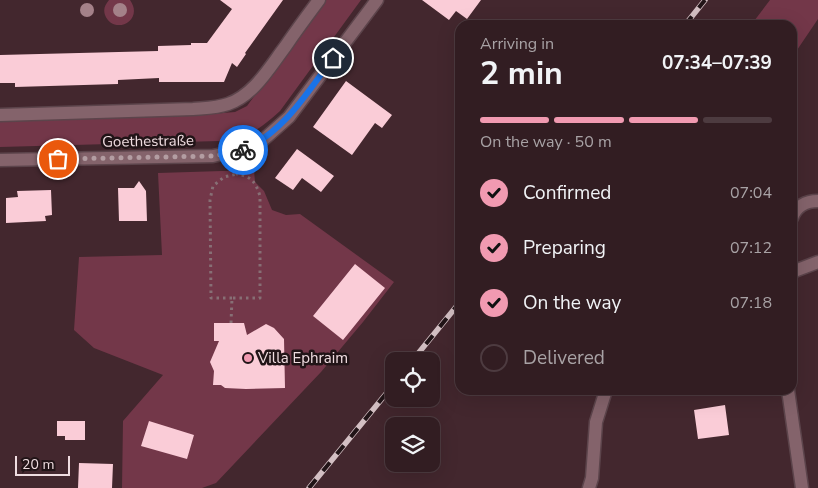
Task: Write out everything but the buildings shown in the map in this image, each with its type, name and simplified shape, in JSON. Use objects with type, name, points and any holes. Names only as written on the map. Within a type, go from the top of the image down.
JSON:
[{"type":"street","name":"Goethestraße","points":[[0,115],[193,109],[212,108],[228,104],[252,89],[264,76],[319,0]]},
{"type":"street","name":"Goethestraße","points":[[0,160],[213,156],[236,152],[254,145],[263,140],[289,117],[377,0]]},
{"type":"street","points":[[797,210],[801,205],[811,201],[818,201]]},
{"type":"street","points":[[797,270],[818,262]]},
{"type":"street","points":[[589,488],[592,478],[596,422],[604,395]]},
{"type":"street","points":[[789,395],[802,488]]},
{"type":"path","points":[[236,152],[237,174]]},
{"type":"path","points":[[237,174],[248,176],[257,186],[260,196],[260,298],[211,298],[210,200],[213,186],[224,177],[237,174]]},
{"type":"path","points":[[231,323],[232,298]]},
{"type":"shaded area","points":[[109,0],[130,0],[134,8],[131,20],[120,25],[109,21],[104,11],[105,5]]},
{"type":"shaded area","points":[[325,0],[361,0],[280,111],[252,132],[237,138],[219,141],[0,147],[0,120],[235,112],[247,106]]},
{"type":"shaded area","points":[[770,0],[818,0],[818,19],[797,50],[797,20],[755,20]]},
{"type":"shaded area","points":[[254,170],[255,182],[264,191],[272,210],[286,215],[300,214],[394,282],[321,372],[216,483],[202,488],[122,488],[123,421],[163,375],[94,348],[74,330],[79,257],[162,255],[158,173]]},
{"type":"railway","points":[[689,20],[705,0]]},
{"type":"railway","points":[[419,352],[455,308]]},
{"type":"railway","points":[[309,488],[385,395]]},
{"type":"way so far","points":[[58,159],[213,156],[243,150]]},
{"type":"place","name":"Villa Ephraim","points":[[248,358]]},
{"type":"route","points":[[243,150],[263,140],[289,117],[333,58]]}]
